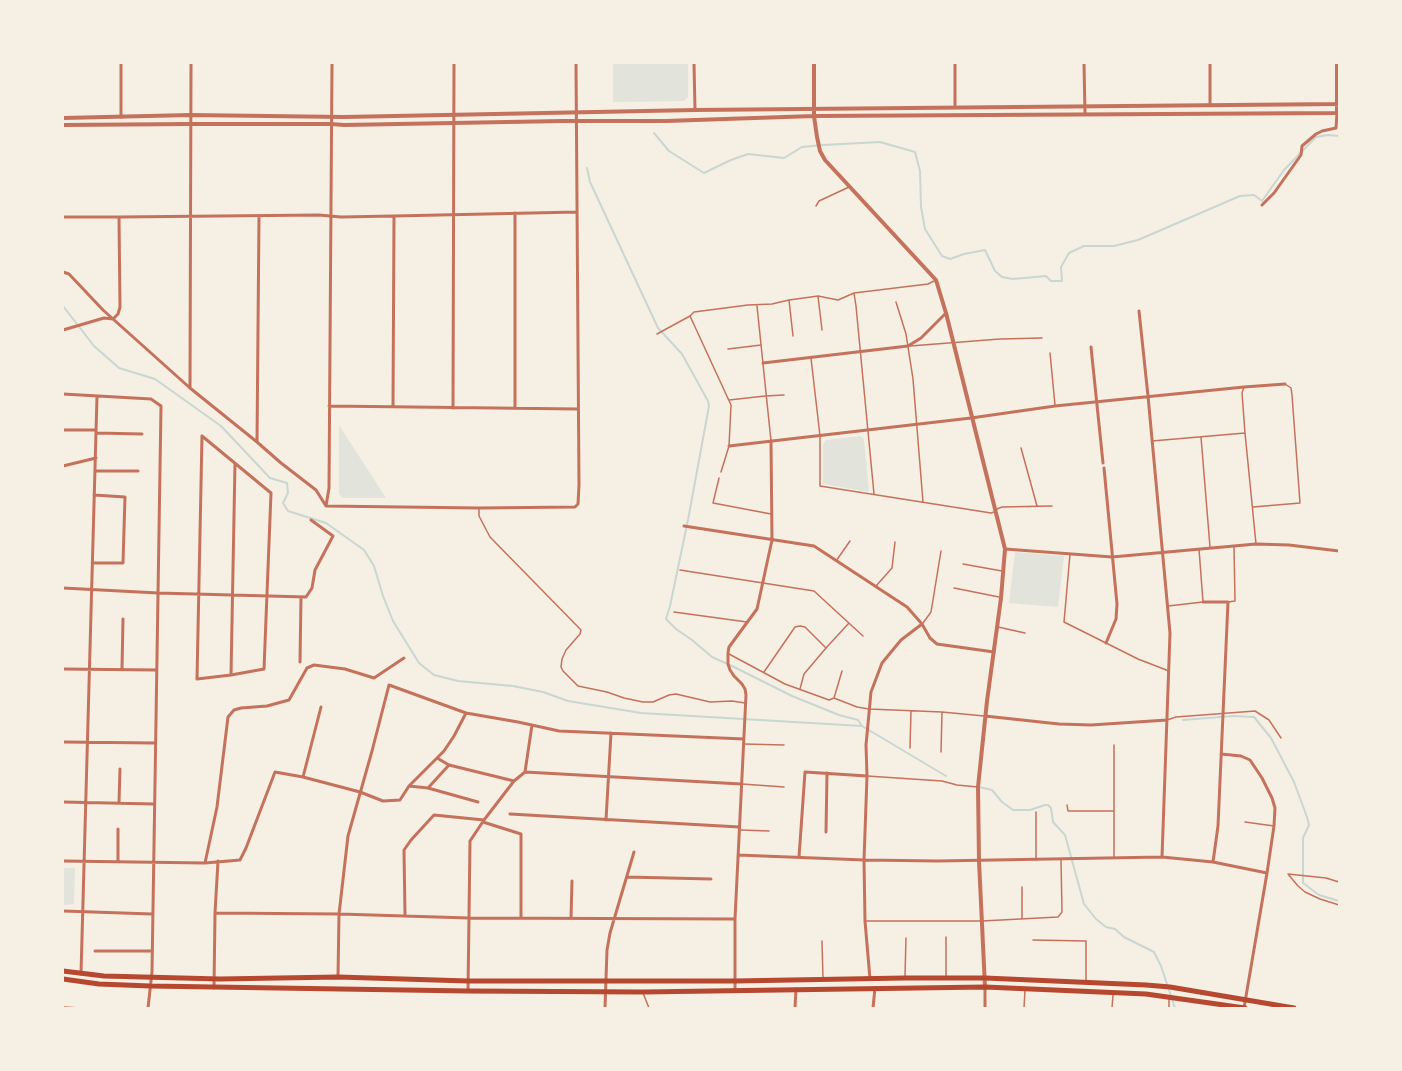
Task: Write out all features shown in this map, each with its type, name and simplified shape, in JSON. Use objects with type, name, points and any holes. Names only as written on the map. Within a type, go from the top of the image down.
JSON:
[{"type":"main road","points":[[63,971],[104,976],[214,978],[338,977],[468,981],[606,980],[735,982],[905,978],[986,978],[1146,985],[1294,1008]]},
{"type":"main road","points":[[63,979],[99,984],[214,988],[338,988],[468,991],[643,992],[985,987],[1169,997],[1244,1008]]},
{"type":"street","points":[[121,63],[121,117]]},
{"type":"street","points":[[190,388],[191,63]]},
{"type":"street","points":[[326,506],[328,488],[332,63]]},
{"type":"street","points":[[453,408],[454,63]]},
{"type":"street","points":[[326,506],[569,508],[577,506],[578,409],[576,63]]},
{"type":"street","points":[[694,63],[694,110]]},
{"type":"street","points":[[814,63],[814,116],[820,151],[825,160],[936,280],[946,313],[952,343],[1005,549],[998,626],[985,716],[978,787],[979,861],[986,978],[985,1008]]},
{"type":"street","points":[[955,63],[955,107]]},
{"type":"street","points":[[1084,63],[1085,114]]},
{"type":"street","points":[[1210,63],[1210,105]]},
{"type":"street","points":[[1262,205],[1274,193],[1301,155],[1302,146],[1316,134],[1336,128],[1338,113],[1337,63]]},
{"type":"street","points":[[63,118],[190,115],[344,117],[576,111],[1338,104]]},
{"type":"street","points":[[63,125],[344,125],[454,122],[666,121],[814,116],[1338,113]]},
{"type":"street","points":[[63,217],[394,216],[577,212]]},
{"type":"street","points":[[515,213],[515,408]]},
{"type":"street","points":[[258,216],[258,442]]},
{"type":"street","points":[[393,408],[394,216]]},
{"type":"street","points":[[113,319],[118,314],[120,307],[119,217]]},
{"type":"street","points":[[63,272],[69,274],[103,310],[190,388],[316,490],[326,506]]},
{"type":"street","points":[[1139,311],[1170,633],[1162,857]]},
{"type":"street","points":[[762,363],[908,346],[921,338],[946,313]]},
{"type":"street","points":[[63,330],[104,318],[113,319]]},
{"type":"street","points":[[1091,347],[1103,463]]},
{"type":"street","points":[[729,446],[868,431],[1097,401],[1285,384]]},
{"type":"street","points":[[63,394],[152,399],[161,406],[151,977],[148,1008]]},
{"type":"street","points":[[81,974],[84,912],[97,396]]},
{"type":"street","points":[[328,406],[393,408],[578,409]]},
{"type":"street","points":[[63,430],[142,434]]},
{"type":"street","points":[[202,436],[271,493],[264,669],[196,679],[198,594],[202,436]]},
{"type":"street","points":[[735,991],[735,920],[741,784],[747,703],[745,689],[730,670],[728,664],[728,653],[729,647],[757,609],[772,540],[771,441]]},
{"type":"street","points":[[63,466],[96,458]]},
{"type":"street","points":[[231,675],[235,463]]},
{"type":"street","points":[[1104,468],[1117,604],[1116,619],[1106,643]]},
{"type":"street","points":[[95,471],[138,471]]},
{"type":"street","points":[[93,563],[123,563],[125,497],[94,496]]},
{"type":"street","points":[[63,588],[158,593],[306,597],[312,588],[315,570],[333,536],[311,520]]},
{"type":"street","points":[[684,526],[814,546],[907,608],[922,624],[930,638],[937,644],[994,652]]},
{"type":"street","points":[[1005,549],[1112,557],[1256,544],[1289,545],[1339,551]]},
{"type":"street","points":[[300,597],[300,662]]},
{"type":"street","points":[[1203,602],[1228,602],[1218,826],[1213,862]]},
{"type":"street","points":[[122,669],[123,619]]},
{"type":"street","points":[[870,979],[865,921],[864,860],[867,776],[866,745],[871,692],[882,663],[901,640],[922,624]]},
{"type":"street","points":[[205,863],[217,807],[228,716],[234,710],[241,708],[267,706],[290,700],[307,668],[314,665],[345,669],[374,678],[404,658]]},
{"type":"street","points":[[63,669],[156,670]]},
{"type":"street","points":[[338,977],[339,914],[348,836],[389,685],[466,713],[559,731],[744,739]]},
{"type":"street","points":[[303,777],[321,707]]},
{"type":"street","points":[[63,861],[205,863],[240,860],[275,772],[303,777],[360,792],[383,801],[400,800],[409,786],[444,751],[466,713]]},
{"type":"street","points":[[985,716],[1059,724],[1085,725],[1167,720]]},
{"type":"street","points":[[468,991],[470,841],[483,821],[514,781],[525,772],[532,725]]},
{"type":"street","points":[[606,820],[611,733]]},
{"type":"street","points":[[63,742],[155,743]]},
{"type":"street","points":[[1221,754],[1241,756],[1250,760],[1262,778],[1272,798],[1275,808],[1274,826],[1267,873],[1244,1008]]},
{"type":"street","points":[[436,758],[449,765],[514,781]]},
{"type":"street","points":[[428,788],[449,765]]},
{"type":"street","points":[[119,803],[120,769]]},
{"type":"street","points":[[525,772],[741,784]]},
{"type":"street","points":[[799,858],[805,772],[867,776]]},
{"type":"street","points":[[826,832],[828,773]]},
{"type":"street","points":[[409,786],[428,788],[478,802]]},
{"type":"street","points":[[63,802],[154,804]]},
{"type":"street","points":[[510,814],[739,829]]},
{"type":"street","points":[[404,915],[404,850],[434,815],[483,821],[521,834],[521,918]]},
{"type":"street","points":[[118,829],[118,862]]},
{"type":"street","points":[[605,1008],[607,950],[610,933],[634,852]]},
{"type":"street","points":[[738,855],[864,860],[979,861],[1162,857],[1213,862],[1267,873]]},
{"type":"street","points":[[214,988],[215,913],[218,861]]},
{"type":"street","points":[[627,877],[711,879]]},
{"type":"street","points":[[571,918],[572,881]]},
{"type":"street","points":[[63,911],[152,914]]},
{"type":"street","points":[[215,913],[404,915],[469,918],[735,920]]},
{"type":"street","points":[[95,951],[151,951]]},
{"type":"street","points":[[874,1008],[875,988]]},
{"type":"street","points":[[795,1008],[796,989]]},
{"type":"lane","points":[[816,206],[819,201],[849,187]]},
{"type":"lane","points":[[658,334],[690,316],[694,312],[748,305],[757,306],[818,296],[838,300],[854,293],[928,284],[936,280]]},
{"type":"lane","points":[[854,293],[874,494]]},
{"type":"lane","points":[[818,296],[822,330]]},
{"type":"lane","points":[[789,300],[793,336]]},
{"type":"lane","points":[[896,302],[908,346],[913,379],[923,502]]},
{"type":"lane","points":[[757,306],[765,396],[771,441]]},
{"type":"lane","points":[[690,316],[731,404],[729,446],[720,472]]},
{"type":"lane","points":[[908,346],[1000,339],[1042,338]]},
{"type":"lane","points":[[728,349],[761,345]]},
{"type":"lane","points":[[1050,353],[1056,406]]},
{"type":"lane","points":[[811,358],[820,436],[820,486],[991,513],[1002,507],[1052,506]]},
{"type":"lane","points":[[1253,507],[1300,503],[1292,395],[1291,388],[1285,384]]},
{"type":"lane","points":[[1244,387],[1242,393],[1245,433],[1256,544]]},
{"type":"lane","points":[[729,400],[784,395]]},
{"type":"lane","points":[[1152,441],[1245,433]]},
{"type":"lane","points":[[1201,437],[1210,548]]},
{"type":"lane","points":[[1021,448],[1037,506]]},
{"type":"lane","points":[[719,478],[713,503],[772,514]]},
{"type":"lane","points":[[479,508],[479,516],[490,537],[582,630],[566,650],[562,659],[561,667],[578,686],[643,702],[653,702],[669,695],[676,694],[710,702],[732,701],[747,703]]},
{"type":"lane","points":[[836,561],[850,541]]},
{"type":"lane","points":[[875,587],[892,568],[895,542]]},
{"type":"lane","points":[[1228,602],[1236,602],[1234,546]]},
{"type":"lane","points":[[1168,606],[1203,602],[1199,549]]},
{"type":"lane","points":[[922,624],[931,612],[941,551]]},
{"type":"lane","points":[[1070,554],[1064,622],[1138,659],[1169,672]]},
{"type":"lane","points":[[963,564],[1004,571]]},
{"type":"lane","points":[[680,570],[814,591],[863,636]]},
{"type":"lane","points":[[954,588],[1001,598]]},
{"type":"lane","points":[[674,612],[747,622]]},
{"type":"lane","points":[[800,689],[804,674],[849,623]]},
{"type":"lane","points":[[764,672],[795,628],[800,626],[805,628],[826,648]]},
{"type":"lane","points":[[998,626],[1025,633]]},
{"type":"lane","points":[[728,653],[785,684],[829,700],[834,698],[857,707],[985,716]]},
{"type":"lane","points":[[834,698],[842,671]]},
{"type":"lane","points":[[910,748],[911,711]]},
{"type":"lane","points":[[1167,720],[1176,717],[1255,711],[1269,720],[1281,738]]},
{"type":"lane","points":[[941,752],[942,712]]},
{"type":"lane","points":[[744,744],[784,745]]},
{"type":"lane","points":[[1114,745],[1114,857]]},
{"type":"lane","points":[[867,776],[942,781],[957,785],[978,787]]},
{"type":"lane","points":[[741,784],[784,787]]},
{"type":"lane","points":[[1067,806],[1068,811],[1114,811]]},
{"type":"lane","points":[[1036,812],[1036,860]]},
{"type":"lane","points":[[1245,822],[1274,826]]},
{"type":"lane","points":[[739,829],[769,831]]},
{"type":"lane","points":[[865,921],[982,921],[1058,917],[1062,912],[1061,859]]},
{"type":"lane","points":[[1339,882],[1326,878],[1288,874],[1305,892],[1339,906]]},
{"type":"lane","points":[[1022,887],[1022,919]]},
{"type":"lane","points":[[946,937],[946,978]]},
{"type":"lane","points":[[905,978],[906,938]]},
{"type":"lane","points":[[1033,940],[1086,941],[1086,983]]},
{"type":"lane","points":[[822,941],[823,980]]},
{"type":"lane","points":[[1024,1008],[1025,990]]},
{"type":"lane","points":[[643,992],[649,1008]]},
{"type":"lane","points":[[1112,1008],[1113,993]]},
{"type":"lane","points":[[1169,997],[1169,1008]]},
{"type":"shaded area","points":[[613,63],[688,63],[688,97],[684,101],[613,102]]},
{"type":"shaded area","points":[[339,425],[386,498],[343,498],[339,494]]},
{"type":"shaded area","points":[[860,436],[864,439],[869,492],[823,484],[823,444],[826,440]]},
{"type":"shaded area","points":[[1015,552],[1064,556],[1058,607],[1009,603]]},
{"type":"shaded area","points":[[63,868],[75,869],[74,904],[63,905]]},
{"type":"waterway","points":[[654,133],[669,151],[704,173],[731,160],[748,154],[784,158],[802,147],[880,142],[915,152],[920,171],[921,207],[925,229],[942,256],[950,259],[964,254],[985,250],[995,271],[1002,277],[1013,279],[1046,276],[1051,281],[1062,281],[1061,267],[1069,253],[1084,246],[1114,246],[1138,240],[1240,196],[1254,195],[1262,201],[1284,170],[1316,137],[1328,135],[1339,136]]},
{"type":"waterway","points":[[587,168],[590,182],[658,328],[682,354],[708,401],[709,406],[688,520],[666,619],[676,629],[712,657],[792,696],[839,715],[858,720],[862,726]]},
{"type":"waterway","points":[[63,306],[94,346],[119,368],[155,379],[221,426],[270,478],[287,483],[288,493],[283,503],[288,511],[326,523],[364,550],[374,566],[383,596],[393,621],[419,663],[434,675],[458,681],[513,686],[543,692],[568,701],[641,713],[862,726],[946,776]]},
{"type":"waterway","points":[[1183,720],[1233,716],[1254,717],[1271,738],[1294,782],[1307,817],[1309,825],[1303,838],[1303,883],[1319,895],[1339,901]]},
{"type":"waterway","points":[[979,787],[992,790],[1002,802],[1013,810],[1030,810],[1045,805],[1048,805],[1051,808],[1053,822],[1065,835],[1084,904],[1096,919],[1106,927],[1115,929],[1124,937],[1154,952],[1161,966],[1175,1008]]},
{"type":"railway","points":[[63,1007],[76,1008]]}]
